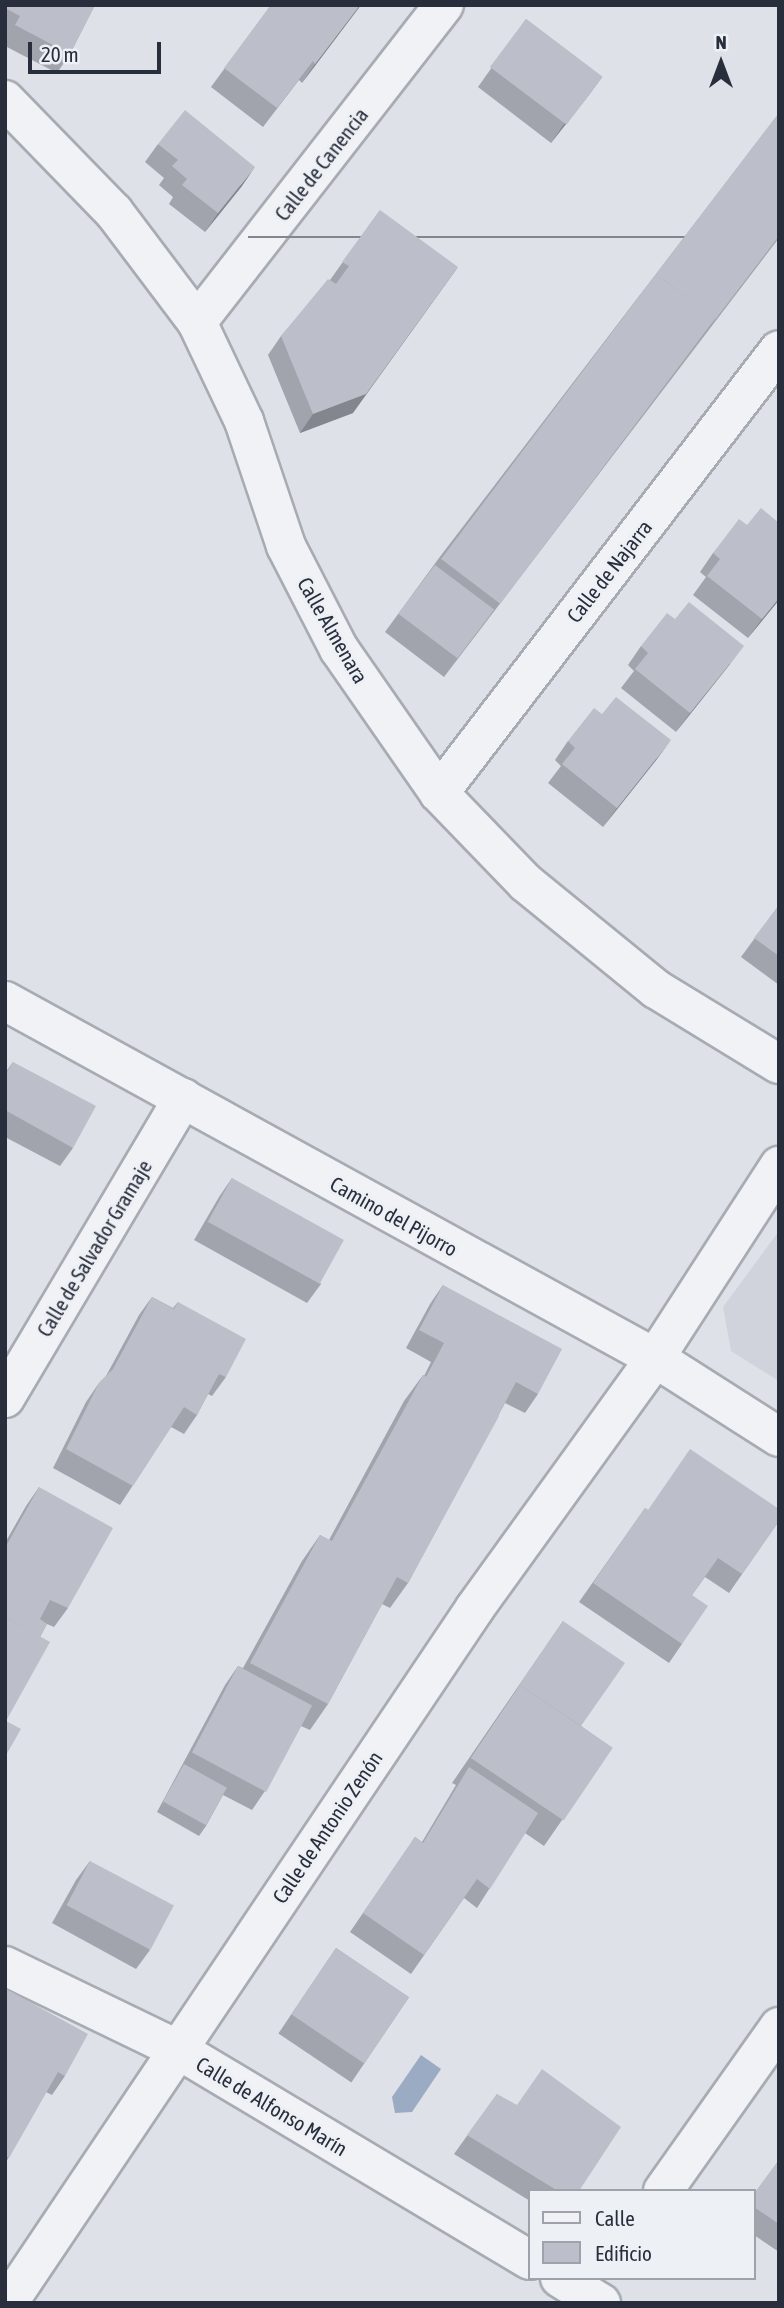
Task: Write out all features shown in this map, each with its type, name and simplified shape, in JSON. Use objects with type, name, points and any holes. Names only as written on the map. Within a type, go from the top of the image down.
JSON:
[{"type":"street","name":"Calle de Canencia","points":[[197,323],[444,5]]},
{"type":"street","name":"Calle Almenara","points":[[5,100],[114,212],[197,323],[244,421],[286,546],[333,638],[439,793],[526,883],[656,989],[779,1063]]},
{"type":"street","name":"Calle de Najarra","points":[[439,793],[779,350]]},
{"type":"street","name":"Camino del Pijorro","points":[[5,1001],[655,1358],[779,1437]]},
{"type":"street","name":"Calle de Salvador Gramaje","points":[[5,1398],[183,1098]]},
{"type":"street","name":"Calle de Antonio Zenón","points":[[8,2303],[475,1608],[655,1358],[779,1166]]},
{"type":"street","name":"Calle de Alfonso Marín","points":[[5,1966],[177,2049],[528,2259]]},
{"type":"street","points":[[664,2189],[779,2027]]},
{"type":"shaded area","points":[[779,1231],[779,1381],[731,1351],[723,1307]]},
{"type":"water","points":[[421,2055],[441,2069],[412,2112],[395,2113],[392,2097]]},
{"type":"building","points":[[5,5],[95,5],[70,54],[15,25],[20,16],[5,8]]},
{"type":"building","points":[[271,5],[360,5],[277,108],[224,68]]},
{"type":"building","points":[[526,19],[603,77],[567,125],[490,67]]},
{"type":"building","points":[[185,110],[255,167],[218,213],[182,185],[187,179],[172,166],[178,160],[158,144]]},
{"type":"building","points":[[779,113],[779,236],[711,325],[715,319],[656,274]]},
{"type":"building","points":[[380,210],[458,267],[366,394],[313,414],[281,336],[328,279],[336,284],[349,266],[342,262]]},
{"type":"building","points":[[656,274],[715,319],[500,604],[441,559]]},
{"type":"building","points":[[761,508],[779,523],[779,598],[762,619],[707,576],[720,559],[713,553],[739,519],[747,525]]},
{"type":"building","points":[[435,565],[494,610],[457,658],[398,614]]},
{"type":"building","points":[[689,602],[744,646],[690,713],[635,669],[648,653],[641,646],[667,613],[675,619]]},
{"type":"building","points":[[616,697],[671,740],[617,808],[562,764],[575,748],[568,741],[594,708],[602,714]]},
{"type":"building","points":[[779,905],[779,956],[754,938]]},
{"type":"building","points":[[13,1062],[96,1106],[73,1148],[5,1110],[5,1075]]},
{"type":"building","points":[[232,1178],[344,1240],[320,1284],[208,1222]]},
{"type":"building","points":[[443,1285],[562,1349],[538,1394],[516,1382],[498,1416],[426,1377],[444,1343],[419,1330]]},
{"type":"building","points":[[152,1297],[174,1309],[178,1302],[246,1339],[226,1377],[219,1374],[197,1415],[184,1407],[133,1486],[66,1449],[99,1383],[113,1369]]},
{"type":"building","points":[[423,1375],[499,1416],[408,1583],[397,1577],[328,1704],[250,1663],[320,1535],[332,1541]]},
{"type":"building","points":[[690,1449],[779,1509],[779,1521],[742,1574],[718,1558],[692,1595],[708,1606],[682,1644],[593,1583]]},
{"type":"building","points":[[39,1487],[113,1528],[68,1608],[50,1600],[40,1619],[47,1624],[40,1637],[5,1617],[5,1548]]},
{"type":"building","points":[[5,1617],[50,1642],[6,1721],[21,1729],[5,1757]]},
{"type":"building","points":[[563,1621],[625,1663],[581,1726],[520,1685],[515,1691]]},
{"type":"building","points":[[238,1666],[312,1705],[266,1792],[192,1753]]},
{"type":"building","points":[[520,1685],[613,1748],[564,1821],[471,1758]]},
{"type":"building","points":[[184,1764],[227,1788],[206,1825],[163,1802]]},
{"type":"building","points":[[469,1767],[538,1813],[490,1889],[477,1879],[424,1955],[363,1913],[415,1837],[423,1843]]},
{"type":"building","points":[[90,1861],[174,1906],[150,1950],[67,1905]]},
{"type":"building","points":[[336,1948],[409,1997],[364,2064],[291,2014]]},
{"type":"building","points":[[6,1989],[88,2034],[65,2076],[58,2072],[9,2158],[5,2156]]},
{"type":"building","points":[[542,2069],[621,2127],[580,2189],[555,2189],[467,2135],[497,2094],[517,2105]]},
{"type":"building","points":[[779,2160],[779,2224],[756,2208],[756,2191]]}]
